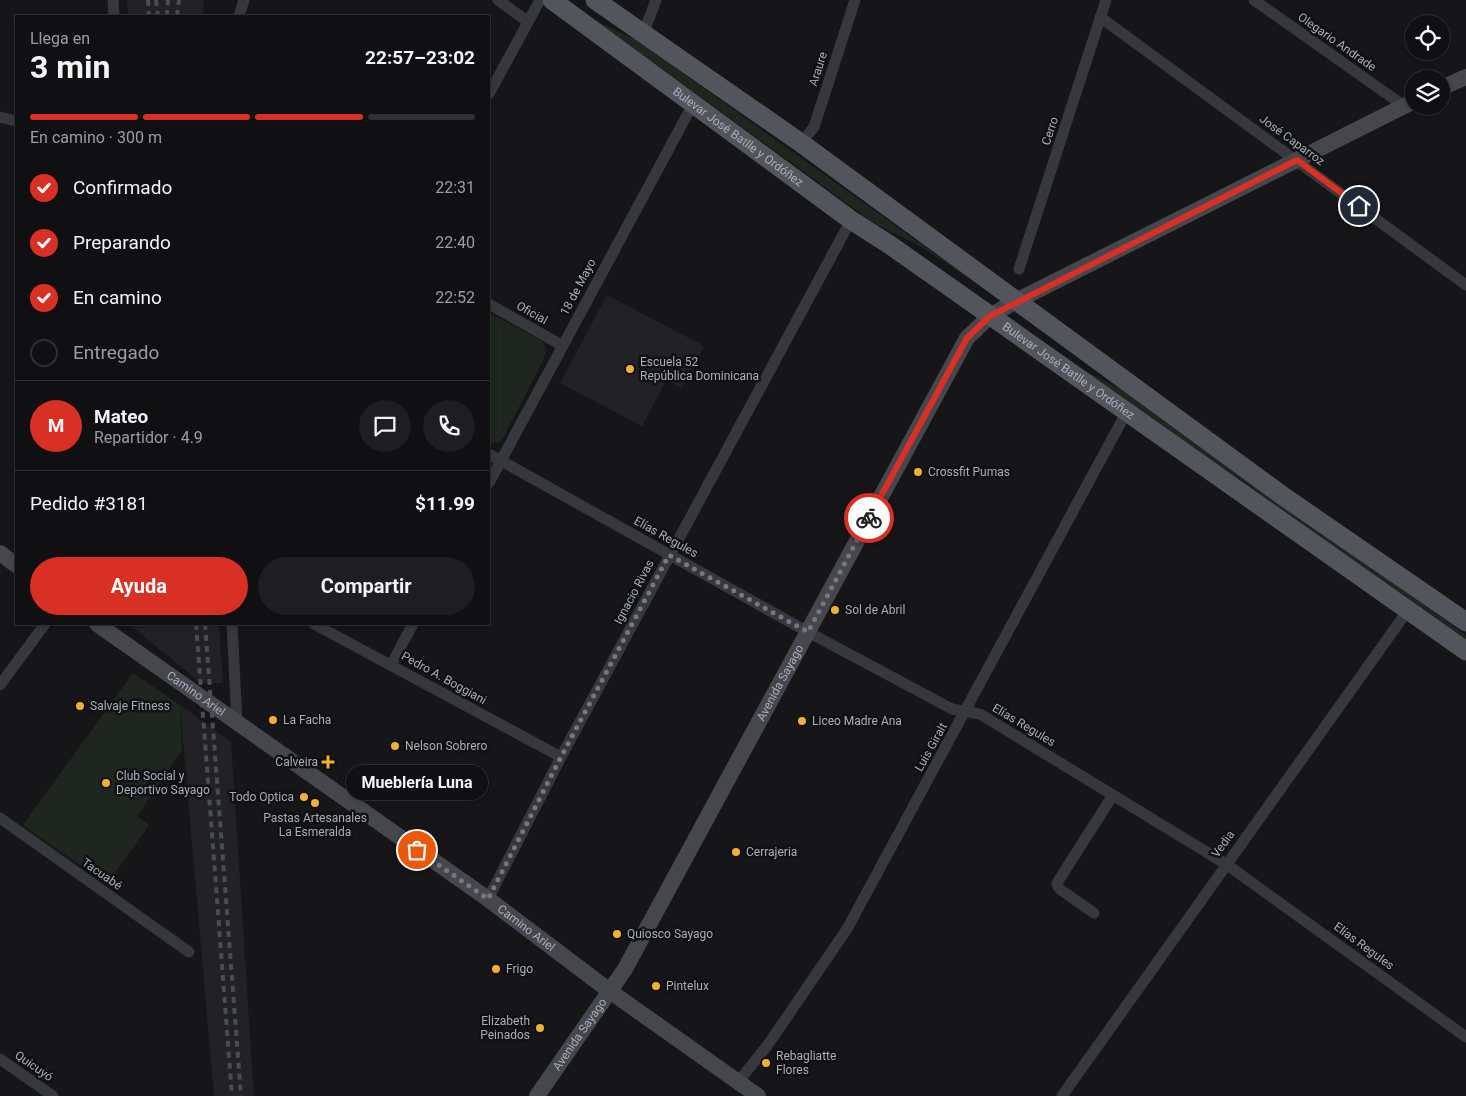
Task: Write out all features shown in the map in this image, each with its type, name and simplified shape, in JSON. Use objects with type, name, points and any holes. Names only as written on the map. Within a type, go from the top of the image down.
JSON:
[{"type":"main road","name":"Bulevar José Batlle y Ordóñez","points":[[552,0],[851,220],[1466,651]]},
{"type":"main road","points":[[595,0],[644,32],[801,143],[1283,496],[1466,622]]},
{"type":"street","points":[[113,0],[114,15]]},
{"type":"street","points":[[239,15],[244,0]]},
{"type":"street","points":[[498,0],[527,21]]},
{"type":"street","points":[[490,92],[540,0]]},
{"type":"street","points":[[644,32],[656,0]]},
{"type":"street","name":"Araure","points":[[801,143],[814,127],[855,0]]},
{"type":"street","name":"Cerro","points":[[1019,269],[1106,0]]},
{"type":"street","name":"Olegario Andrade","points":[[1254,0],[1405,100]]},
{"type":"street","name":"José Caparroz","points":[[1100,17],[1466,285]]},
{"type":"street","points":[[1450,84],[1466,77]]},
{"type":"street","name":"18 de Mayo","points":[[490,481],[693,104]]},
{"type":"street","name":"Avenida Sayago","points":[[537,1096],[611,992],[670,890],[967,338],[990,316],[1016,301],[1405,105]]},
{"type":"street","points":[[0,117],[15,121]]},
{"type":"street","name":"Ignacio Rivas","points":[[488,899],[561,757],[851,220]]},
{"type":"street","name":"Oficial","points":[[490,305],[563,346]]},
{"type":"street","name":"Luis Giralt","points":[[738,1082],[767,1046],[847,929],[1126,413]]},
{"type":"street","name":"Elías Regules","points":[[490,454],[808,632],[952,709],[980,714],[1226,864],[1466,1037]]},
{"type":"street","points":[[0,553],[15,564]]},
{"type":"street","name":"Vedia","points":[[1062,1096],[1408,610]]},
{"type":"street","points":[[0,686],[44,625]]},
{"type":"street","name":"Camino Ariel","points":[[98,625],[488,899],[611,992],[758,1096]]},
{"type":"street","points":[[232,625],[237,722]]},
{"type":"street","name":"Pedro A. Boggiani","points":[[316,625],[561,757]]},
{"type":"street","points":[[391,664],[412,625]]},
{"type":"street","points":[[1094,912],[1061,890],[1057,883],[1113,795]]},
{"type":"street","name":"Tacuabé","points":[[0,818],[189,952]]},
{"type":"street","name":"Quicuyó","points":[[0,1059],[52,1096]]},
{"type":"shaded area","points":[[127,0],[204,0],[203,15],[128,15]]},
{"type":"shaded area","points":[[595,20],[638,41],[977,284],[922,247],[874,223]]},
{"type":"shaded area","name":"Escuela 52 República Dominicana","points":[[607,295],[704,346],[682,388],[666,381],[642,426],[560,383]]},
{"type":"shaded area","points":[[490,314],[542,341],[546,349],[544,359],[503,438],[499,442],[490,444]]},
{"type":"shaded area","points":[[1023,328],[1085,371],[1133,395],[1466,635],[1466,642],[1237,477],[1166,430]]},
{"type":"shaded area","points":[[130,625],[219,625],[223,683],[201,683]]},
{"type":"shaded area","name":"Club Social y Deportivo Sayago","points":[[133,673],[180,705],[182,750],[137,816],[149,825],[107,884],[23,825]]},
{"type":"shaded area","points":[[180,705],[231,742],[254,1096],[214,1096]]},
{"type":"railway","points":[[148,0],[149,15]]},
{"type":"railway","points":[[156,0],[158,15]]},
{"type":"railway","points":[[167,15],[168,0]]},
{"type":"railway","points":[[177,15],[179,0]]},
{"type":"railway","points":[[196,625],[232,1096]]},
{"type":"railway","points":[[205,625],[241,1096]]},
{"type":"way so far","points":[[417,850],[488,899],[561,757],[669,555],[808,632],[869,518]]},
{"type":"place","name":"Escuela 52 República Dominicana","points":[[630,369]]},
{"type":"place","name":"Crossfit Pumas","points":[[918,472]]},
{"type":"place","name":"Sol de Abril","points":[[835,610]]},
{"type":"place","name":"Salvaje Fitness","points":[[80,706]]},
{"type":"place","name":"La Facha","points":[[273,720]]},
{"type":"place","name":"Liceo Madre Ana","points":[[802,721]]},
{"type":"place","name":"Nelson Sobrero","points":[[395,746]]},
{"type":"place","name":"Calveira","points":[[328,762]]},
{"type":"place","name":"Club Social y Deportivo Sayago","points":[[106,783]]},
{"type":"place","name":"Todo Optica","points":[[304,797]]},
{"type":"place","name":"Pastas Artesanales La Esmeralda","points":[[315,803]]},
{"type":"place","name":"Mueblería Luna","points":[[417,850]]},
{"type":"place","name":"Cerrajeria","points":[[736,852]]},
{"type":"place","name":"Quiosco Sayago","points":[[617,934]]},
{"type":"place","name":"Frigo","points":[[496,969]]},
{"type":"place","name":"Pintelux","points":[[656,986]]},
{"type":"place","name":"Elizabeth Peinados","points":[[540,1028]]},
{"type":"place","name":"Rebagliatte Flores","points":[[766,1063]]},
{"type":"route","points":[[869,518],[967,338],[990,316],[1016,301],[1297,160],[1359,206]]}]
